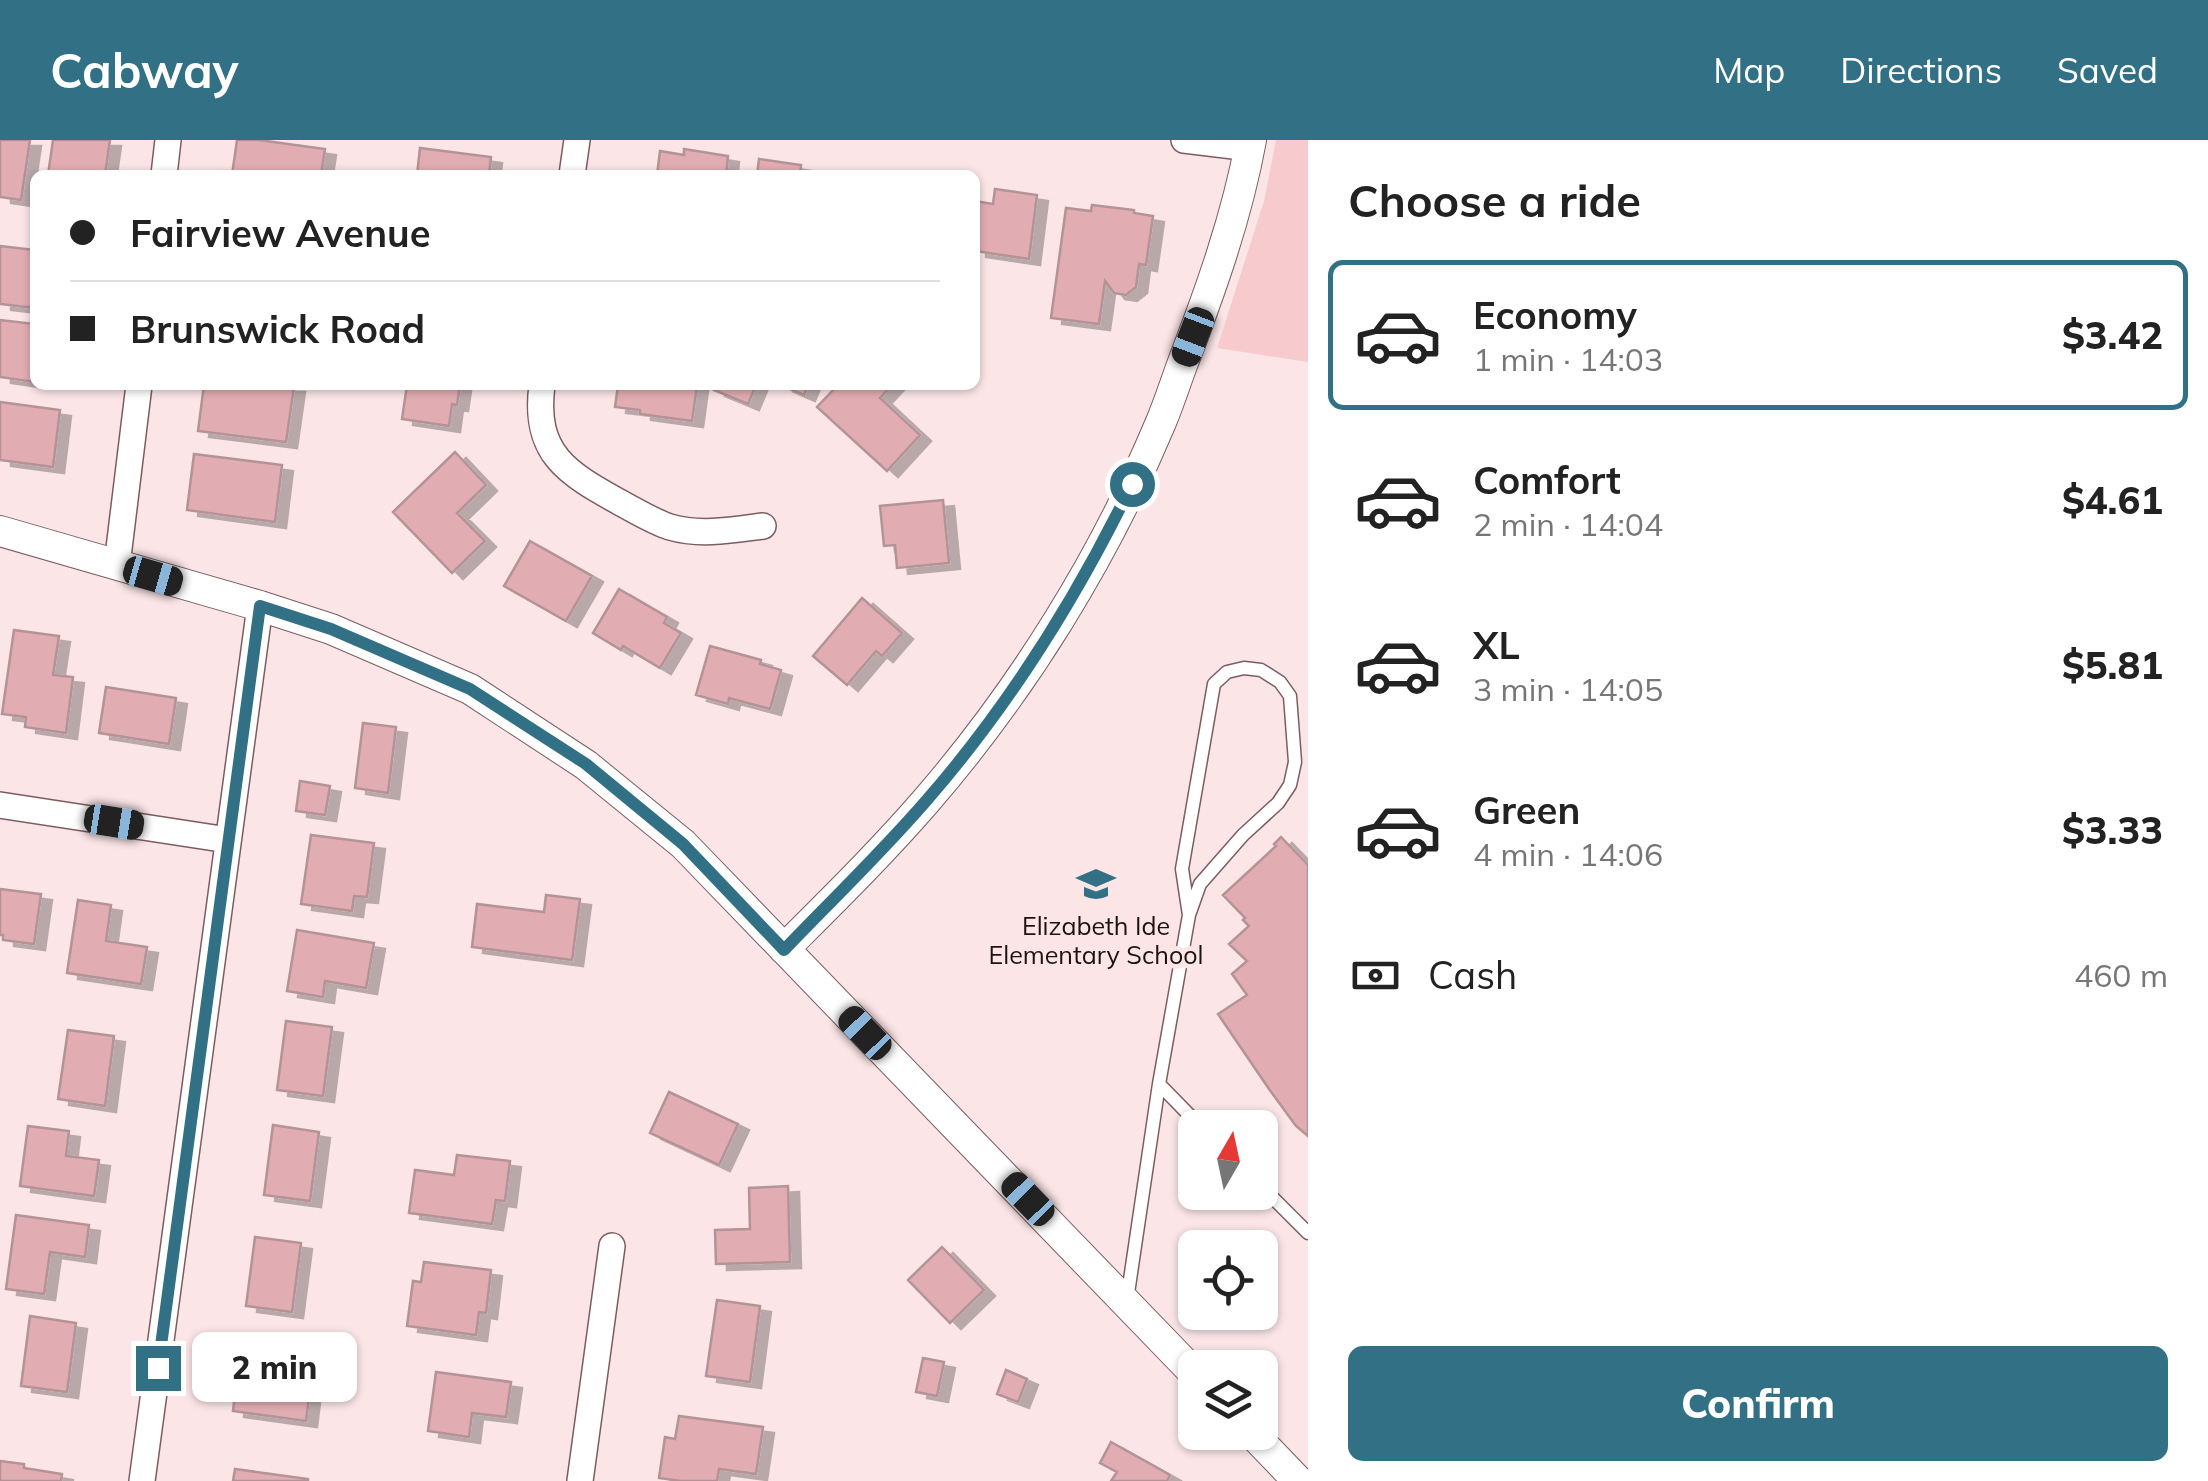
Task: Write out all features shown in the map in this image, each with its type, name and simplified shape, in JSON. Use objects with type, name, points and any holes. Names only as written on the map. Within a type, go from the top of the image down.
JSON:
[{"type":"street","points":[[165,170],[168,140]]},
{"type":"street","points":[[573,170],[577,140]]},
{"type":"street","points":[[784,950],[876,857],[983,730],[1084,577],[1123,503],[1162,420],[1204,308],[1251,144],[1184,140]]},
{"type":"street","points":[[117,565],[138,390]]},
{"type":"street","points":[[541,390],[543,432],[556,458],[584,482],[670,528],[716,532],[763,526]]},
{"type":"street","points":[[0,531],[331,629],[470,689],[586,764],[683,844],[1178,1356]]},
{"type":"street","points":[[142,1481],[260,606]]},
{"type":"street","points":[[0,805],[228,840]]},
{"type":"street","points":[[580,1481],[612,1246]]},
{"type":"street","points":[[1268,1450],[1298,1481]]},
{"type":"lane","points":[[1127,1303],[1189,915],[1200,884],[1243,835],[1278,803],[1290,784],[1295,762],[1290,696],[1280,682],[1261,670],[1227,672],[1214,684],[1182,869],[1189,915]]},
{"type":"lane","points":[[1159,1084],[1184,1110]]},
{"type":"lane","points":[[1278,1203],[1308,1233]]},
{"type":"shaded area","points":[[1276,140],[1308,140],[1308,362],[1217,348],[1264,201]]},
{"type":"building","points":[[0,140],[30,140],[21,200],[0,197]]},
{"type":"building","points":[[53,140],[110,140],[106,170],[49,170]]},
{"type":"building","points":[[237,140],[325,149],[322,170],[233,170]]},
{"type":"building","points":[[420,148],[491,157],[490,170],[418,170]]},
{"type":"building","points":[[684,149],[728,156],[727,170],[658,170],[660,151],[684,155]]},
{"type":"building","points":[[759,159],[801,165],[800,170],[758,170]]},
{"type":"building","points":[[995,189],[1037,195],[1029,259],[980,252],[980,202],[993,204]]},
{"type":"building","points":[[1092,205],[1153,216],[1146,265],[1139,264],[1136,287],[1126,295],[1114,293],[1105,281],[1099,324],[1051,318],[1066,208],[1091,211]]},
{"type":"building","points":[[0,246],[30,249],[30,307],[0,304]]},
{"type":"building","points":[[0,320],[30,323],[30,381],[0,377]]},
{"type":"building","points":[[203,390],[293,390],[286,442],[198,431]]},
{"type":"building","points":[[406,390],[459,390],[457,405],[452,404],[449,426],[402,419]]},
{"type":"building","points":[[617,390],[696,390],[692,421],[615,407]]},
{"type":"building","points":[[714,390],[754,390],[748,404]]},
{"type":"building","points":[[833,390],[887,390],[880,398],[920,435],[887,471],[817,407]]},
{"type":"building","points":[[0,402],[60,410],[53,467],[0,460]]},
{"type":"building","points":[[455,452],[486,485],[457,513],[485,541],[452,573],[393,512]]},
{"type":"building","points":[[194,454],[282,465],[275,522],[187,510]]},
{"type":"building","points":[[943,500],[949,563],[897,568],[895,545],[884,546],[880,506]]},
{"type":"building","points":[[530,541],[592,576],[566,621],[504,586]]},
{"type":"building","points":[[619,589],[667,617],[664,623],[681,633],[660,668],[593,633]]},
{"type":"building","points":[[862,598],[902,633],[882,656],[876,651],[847,685],[813,656]]},
{"type":"building","points":[[14,630],[59,636],[53,675],[73,677],[66,733],[25,727],[26,717],[2,714]]},
{"type":"building","points":[[710,646],[761,660],[760,664],[781,670],[770,709],[729,698],[728,704],[696,695]]},
{"type":"building","points":[[106,687],[176,698],[169,744],[99,733]]},
{"type":"building","points":[[363,723],[396,727],[388,793],[355,788]]},
{"type":"building","points":[[300,781],[330,786],[325,815],[296,811]]},
{"type":"building","points":[[311,835],[374,843],[367,897],[354,896],[352,911],[301,904]]},
{"type":"building","name":"Elizabeth Ide Elementary School","points":[[1281,837],[1308,865],[1308,1136],[1296,1126],[1218,1014],[1247,995],[1232,974],[1247,961],[1229,944],[1249,926],[1223,895]]},
{"type":"building","points":[[0,889],[41,894],[34,944],[3,940]]},
{"type":"building","points":[[546,895],[580,899],[572,960],[472,947],[477,904],[544,912]]},
{"type":"building","points":[[78,900],[111,905],[106,941],[147,947],[141,984],[67,973]]},
{"type":"building","points":[[297,930],[374,943],[366,988],[325,981],[323,997],[287,991]]},
{"type":"building","points":[[286,1021],[332,1027],[323,1096],[277,1090]]},
{"type":"building","points":[[68,1030],[114,1036],[105,1106],[58,1099]]},
{"type":"building","points":[[669,1092],[738,1124],[719,1165],[650,1133]]},
{"type":"building","points":[[273,1125],[319,1132],[310,1201],[264,1195]]},
{"type":"building","points":[[28,1126],[69,1131],[66,1156],[99,1160],[94,1196],[20,1186]]},
{"type":"building","points":[[457,1155],[510,1161],[505,1201],[496,1200],[492,1224],[409,1213],[415,1170],[454,1175]]},
{"type":"building","points":[[788,1186],[790,1262],[716,1264],[715,1230],[750,1229],[749,1188]]},
{"type":"building","points":[[16,1215],[89,1225],[85,1257],[50,1252],[44,1294],[6,1289]]},
{"type":"building","points":[[255,1237],[301,1243],[292,1312],[246,1306]]},
{"type":"building","points":[[942,1247],[984,1290],[950,1323],[908,1280]]},
{"type":"building","points":[[424,1262],[491,1270],[486,1313],[479,1312],[476,1335],[407,1326],[413,1281],[421,1282]]},
{"type":"building","points":[[717,1300],[760,1306],[750,1382],[706,1376]]},
{"type":"building","points":[[30,1316],[76,1323],[67,1392],[21,1386]]},
{"type":"building","points":[[278,1343],[315,1348],[306,1421],[233,1411],[237,1378],[272,1383]]},
{"type":"building","points":[[923,1358],[944,1362],[937,1396],[916,1392]]},
{"type":"building","points":[[1006,1370],[1027,1379],[1018,1402],[997,1394]]},
{"type":"building","points":[[436,1372],[511,1382],[506,1417],[472,1413],[469,1437],[428,1431]]},
{"type":"building","points":[[679,1416],[763,1427],[756,1474],[719,1469],[717,1481],[659,1478],[665,1437],[675,1439]]},
{"type":"building","points":[[1111,1442],[1170,1475],[1167,1481],[1111,1481],[1117,1472],[1100,1463]]},
{"type":"building","points":[[0,1461],[62,1474],[61,1481],[0,1481]]},
{"type":"building","points":[[235,1469],[308,1479],[308,1481],[233,1481]]},
{"type":"place","name":"Elizabeth Ide Elementary School","points":[[1096,884]]},
{"type":"route","points":[[158,1368],[260,606],[331,629],[470,689],[586,764],[683,844],[784,950],[876,857],[983,730],[1084,577],[1132,484]]}]
